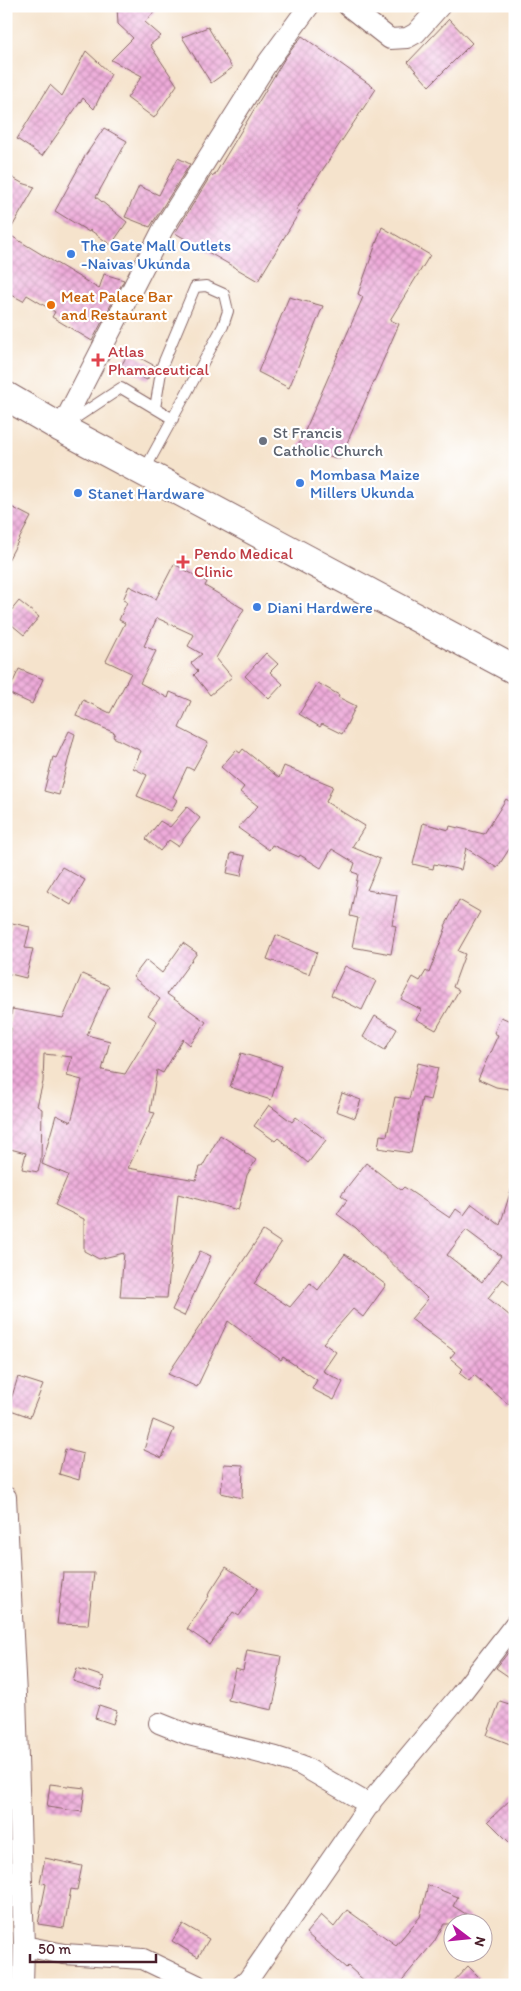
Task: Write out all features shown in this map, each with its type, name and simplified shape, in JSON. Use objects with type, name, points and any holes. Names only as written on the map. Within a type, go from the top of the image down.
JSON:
[{"type":"highway","points":[[6,396],[61,428],[515,670]]},
{"type":"street","points":[[61,428],[163,229],[268,62],[309,6]]},
{"type":"street","points":[[348,6],[390,39],[407,38],[416,33],[440,6]]},
{"type":"street","points":[[6,1497],[11,1673],[24,1946],[23,1985]]},
{"type":"street","points":[[242,1985],[248,1980],[370,1805],[515,1624]]},
{"type":"street","points":[[159,1723],[189,1735],[301,1765],[370,1805]]},
{"type":"street","points":[[24,1946],[64,1954],[143,1959],[197,1985]]},
{"type":"lane","points":[[144,472],[223,326],[228,311],[224,294],[206,286],[195,287],[162,366],[155,408]]},
{"type":"lane","points":[[61,428],[122,388],[173,419]]},
{"type":"building","points":[[117,6],[160,6],[145,22],[161,36],[150,45],[177,85],[154,118],[127,98],[142,76],[111,60],[133,38],[118,24]]},
{"type":"building","points":[[449,19],[472,43],[429,86],[408,62]]},
{"type":"building","points":[[208,27],[232,68],[211,83],[182,37]]},
{"type":"building","points":[[302,36],[376,89],[296,210],[300,211],[258,281],[175,233],[211,175],[214,176],[285,58]]},
{"type":"building","points":[[86,51],[111,74],[94,109],[83,98],[42,156],[17,139],[50,85],[62,96]]},
{"type":"building","points":[[104,128],[127,141],[96,197],[127,222],[111,245],[90,230],[89,232],[55,211],[85,156]]},
{"type":"building","points":[[178,158],[190,164],[150,227],[125,217],[139,186],[159,195]]},
{"type":"building","points":[[6,174],[22,183],[35,187],[8,234],[99,289],[104,274],[124,280],[92,341],[52,317],[55,312],[27,295],[23,301],[6,292]]},
{"type":"building","points":[[382,227],[430,255],[390,320],[399,324],[340,459],[298,447],[363,297],[358,294]]},
{"type":"building","points":[[289,297],[323,306],[289,388],[258,372]]},
{"type":"building","points":[[129,352],[155,366],[147,380],[121,366]]},
{"type":"building","points":[[6,504],[31,517],[6,564]]},
{"type":"building","points":[[174,564],[207,582],[205,586],[244,609],[216,658],[232,677],[210,695],[194,675],[198,671],[191,663],[202,654],[188,646],[194,635],[157,618],[144,646],[156,651],[140,683],[168,698],[170,692],[191,701],[179,728],[208,743],[193,770],[187,767],[173,797],[177,800],[171,811],[137,796],[147,775],[133,768],[141,751],[113,737],[115,733],[76,716],[83,700],[110,713],[131,673],[106,661],[125,623],[119,620],[127,602],[123,600],[129,586],[156,599]]},
{"type":"building","points":[[19,601],[39,617],[24,635],[6,620],[6,617]]},
{"type":"building","points":[[266,653],[278,664],[270,672],[283,684],[269,699],[245,676]]},
{"type":"building","points":[[19,669],[43,679],[32,704],[8,693]]},
{"type":"building","points":[[318,683],[339,695],[338,697],[356,706],[342,734],[322,724],[320,727],[299,714]]},
{"type":"building","points":[[69,731],[75,734],[59,795],[44,791],[53,757],[56,758]]},
{"type":"building","points":[[243,749],[279,778],[284,766],[333,786],[326,802],[365,826],[352,847],[380,859],[367,890],[397,895],[392,925],[396,926],[391,954],[352,947],[358,918],[350,916],[358,874],[352,872],[355,863],[332,849],[321,868],[300,855],[299,857],[272,845],[269,850],[238,828],[258,806],[240,792],[244,787],[221,767],[236,750],[240,753]]},
{"type":"building","points":[[506,799],[515,805],[515,840],[497,868],[466,848],[461,870],[434,864],[433,869],[413,864],[423,823],[449,830],[450,826],[484,834]]},
{"type":"building","points":[[187,807],[200,818],[178,846],[169,840],[160,851],[146,839],[160,821],[170,827]]},
{"type":"building","points":[[231,853],[245,856],[241,876],[227,873]]},
{"type":"building","points":[[62,867],[85,880],[71,905],[47,891]]},
{"type":"building","points":[[459,900],[480,912],[458,951],[465,954],[453,987],[459,990],[436,1030],[416,1019],[422,1010],[401,999],[413,977],[420,981],[426,971],[429,973],[445,926]]},
{"type":"building","points":[[12,923],[30,927],[25,948],[33,949],[26,978],[6,973],[6,947]]},
{"type":"building","points":[[276,935],[317,952],[309,974],[267,959]]},
{"type":"building","points":[[183,943],[197,953],[167,994],[206,1022],[190,1045],[183,1039],[163,1073],[157,1070],[150,1112],[155,1113],[128,1168],[196,1180],[200,1167],[202,1167],[220,1135],[256,1160],[247,1175],[238,1210],[178,1194],[167,1298],[120,1297],[124,1253],[99,1259],[84,1251],[84,1219],[55,1205],[68,1175],[42,1164],[56,1115],[71,1122],[82,1080],[67,1076],[72,1057],[44,1054],[43,1082],[37,1106],[42,1109],[41,1160],[38,1172],[22,1169],[26,1153],[6,1148],[6,1061],[8,1061],[11,1028],[9,1027],[12,1009],[63,1018],[82,974],[109,986],[87,1035],[110,1041],[102,1070],[125,1074],[157,1021],[148,1015],[160,999],[133,977],[146,960],[162,973]]},
{"type":"building","points":[[345,966],[376,981],[362,1010],[331,995]]},
{"type":"building","points":[[375,1016],[397,1029],[385,1050],[363,1037]]},
{"type":"building","points":[[501,1017],[515,1023],[515,1090],[496,1087],[478,1079],[498,1035],[494,1033]]},
{"type":"building","points":[[241,1053],[282,1066],[271,1100],[230,1087]]},
{"type":"building","points":[[418,1063],[438,1068],[430,1100],[422,1098],[411,1153],[378,1148],[380,1135],[387,1136],[395,1097],[409,1099]]},
{"type":"building","points":[[342,1093],[361,1100],[355,1118],[336,1111]]},
{"type":"building","points":[[269,1105],[292,1122],[296,1117],[326,1140],[308,1163],[278,1138],[275,1141],[254,1126]]},
{"type":"building","points":[[366,1163],[401,1190],[404,1187],[450,1218],[456,1209],[464,1215],[472,1204],[500,1225],[512,1187],[515,1187],[515,1288],[503,1279],[488,1298],[515,1320],[515,1396],[508,1404],[474,1375],[469,1381],[459,1373],[463,1369],[450,1358],[455,1352],[411,1319],[428,1299],[356,1228],[337,1214],[347,1200],[341,1195]],"holes":[[[466,1230],[501,1256],[482,1282],[447,1255]]]},
{"type":"building","points":[[263,1231],[281,1243],[254,1284],[290,1307],[310,1283],[318,1290],[345,1254],[386,1285],[363,1317],[353,1309],[323,1343],[336,1352],[323,1371],[343,1382],[334,1400],[312,1389],[317,1380],[283,1357],[281,1360],[228,1321],[197,1387],[168,1374]]},
{"type":"building","points":[[200,1251],[211,1256],[184,1316],[172,1310]]},
{"type":"building","points":[[18,1377],[43,1385],[30,1417],[8,1409]]},
{"type":"building","points":[[153,1420],[174,1429],[162,1458],[144,1450]]},
{"type":"building","points":[[65,1449],[83,1454],[79,1480],[59,1474]]},
{"type":"building","points":[[224,1464],[243,1465],[242,1498],[221,1493]]},
{"type":"building","points":[[226,1567],[258,1588],[239,1616],[233,1612],[210,1645],[187,1629]]},
{"type":"building","points":[[63,1573],[94,1573],[88,1625],[57,1624]]},
{"type":"building","points":[[515,1644],[515,1681],[496,1668]]},
{"type":"building","points":[[247,1650],[281,1656],[277,1679],[279,1679],[272,1710],[228,1700],[235,1669],[243,1671]]},
{"type":"building","points":[[77,1668],[104,1677],[101,1690],[73,1681]]},
{"type":"building","points":[[500,1701],[515,1706],[515,1746],[487,1735]]},
{"type":"building","points":[[99,1705],[117,1711],[113,1724],[95,1718]]},
{"type":"building","points":[[50,1784],[85,1788],[82,1812],[47,1807]]},
{"type":"building","points":[[515,1795],[515,1848],[488,1821]]},
{"type":"building","points":[[45,1858],[82,1866],[77,1890],[71,1889],[64,1928],[38,1924],[46,1884],[40,1882]]},
{"type":"building","points":[[428,1885],[458,1897],[453,1906],[466,1914],[444,1914],[444,1924],[434,1942],[398,1985],[369,1985],[348,1966],[346,1968],[306,1933],[321,1915],[334,1927],[347,1910],[396,1945],[420,1917]]},
{"type":"building","points":[[183,1924],[209,1939],[198,1957],[172,1941]]},
{"type":"building","points":[[468,1966],[479,1977],[475,1985],[450,1985]]},
{"type":"place","name":"The Gate Mall Outlets -Naivas Ukunda","points":[[71,254]]},
{"type":"place","name":"Meat Palace Bar and Restaurant","points":[[51,305]]},
{"type":"place","name":"Atlas Phamaceutical","points":[[98,360]]},
{"type":"place","name":"St Francis Catholic Church","points":[[263,441]]},
{"type":"place","name":"Mombasa Maize Millers Ukunda","points":[[300,483]]},
{"type":"place","name":"Stanet Hardware","points":[[78,493]]},
{"type":"place","name":"Pendo Medical Clinic","points":[[183,562]]},
{"type":"place","name":"Diani Hardwere","points":[[257,607]]}]
